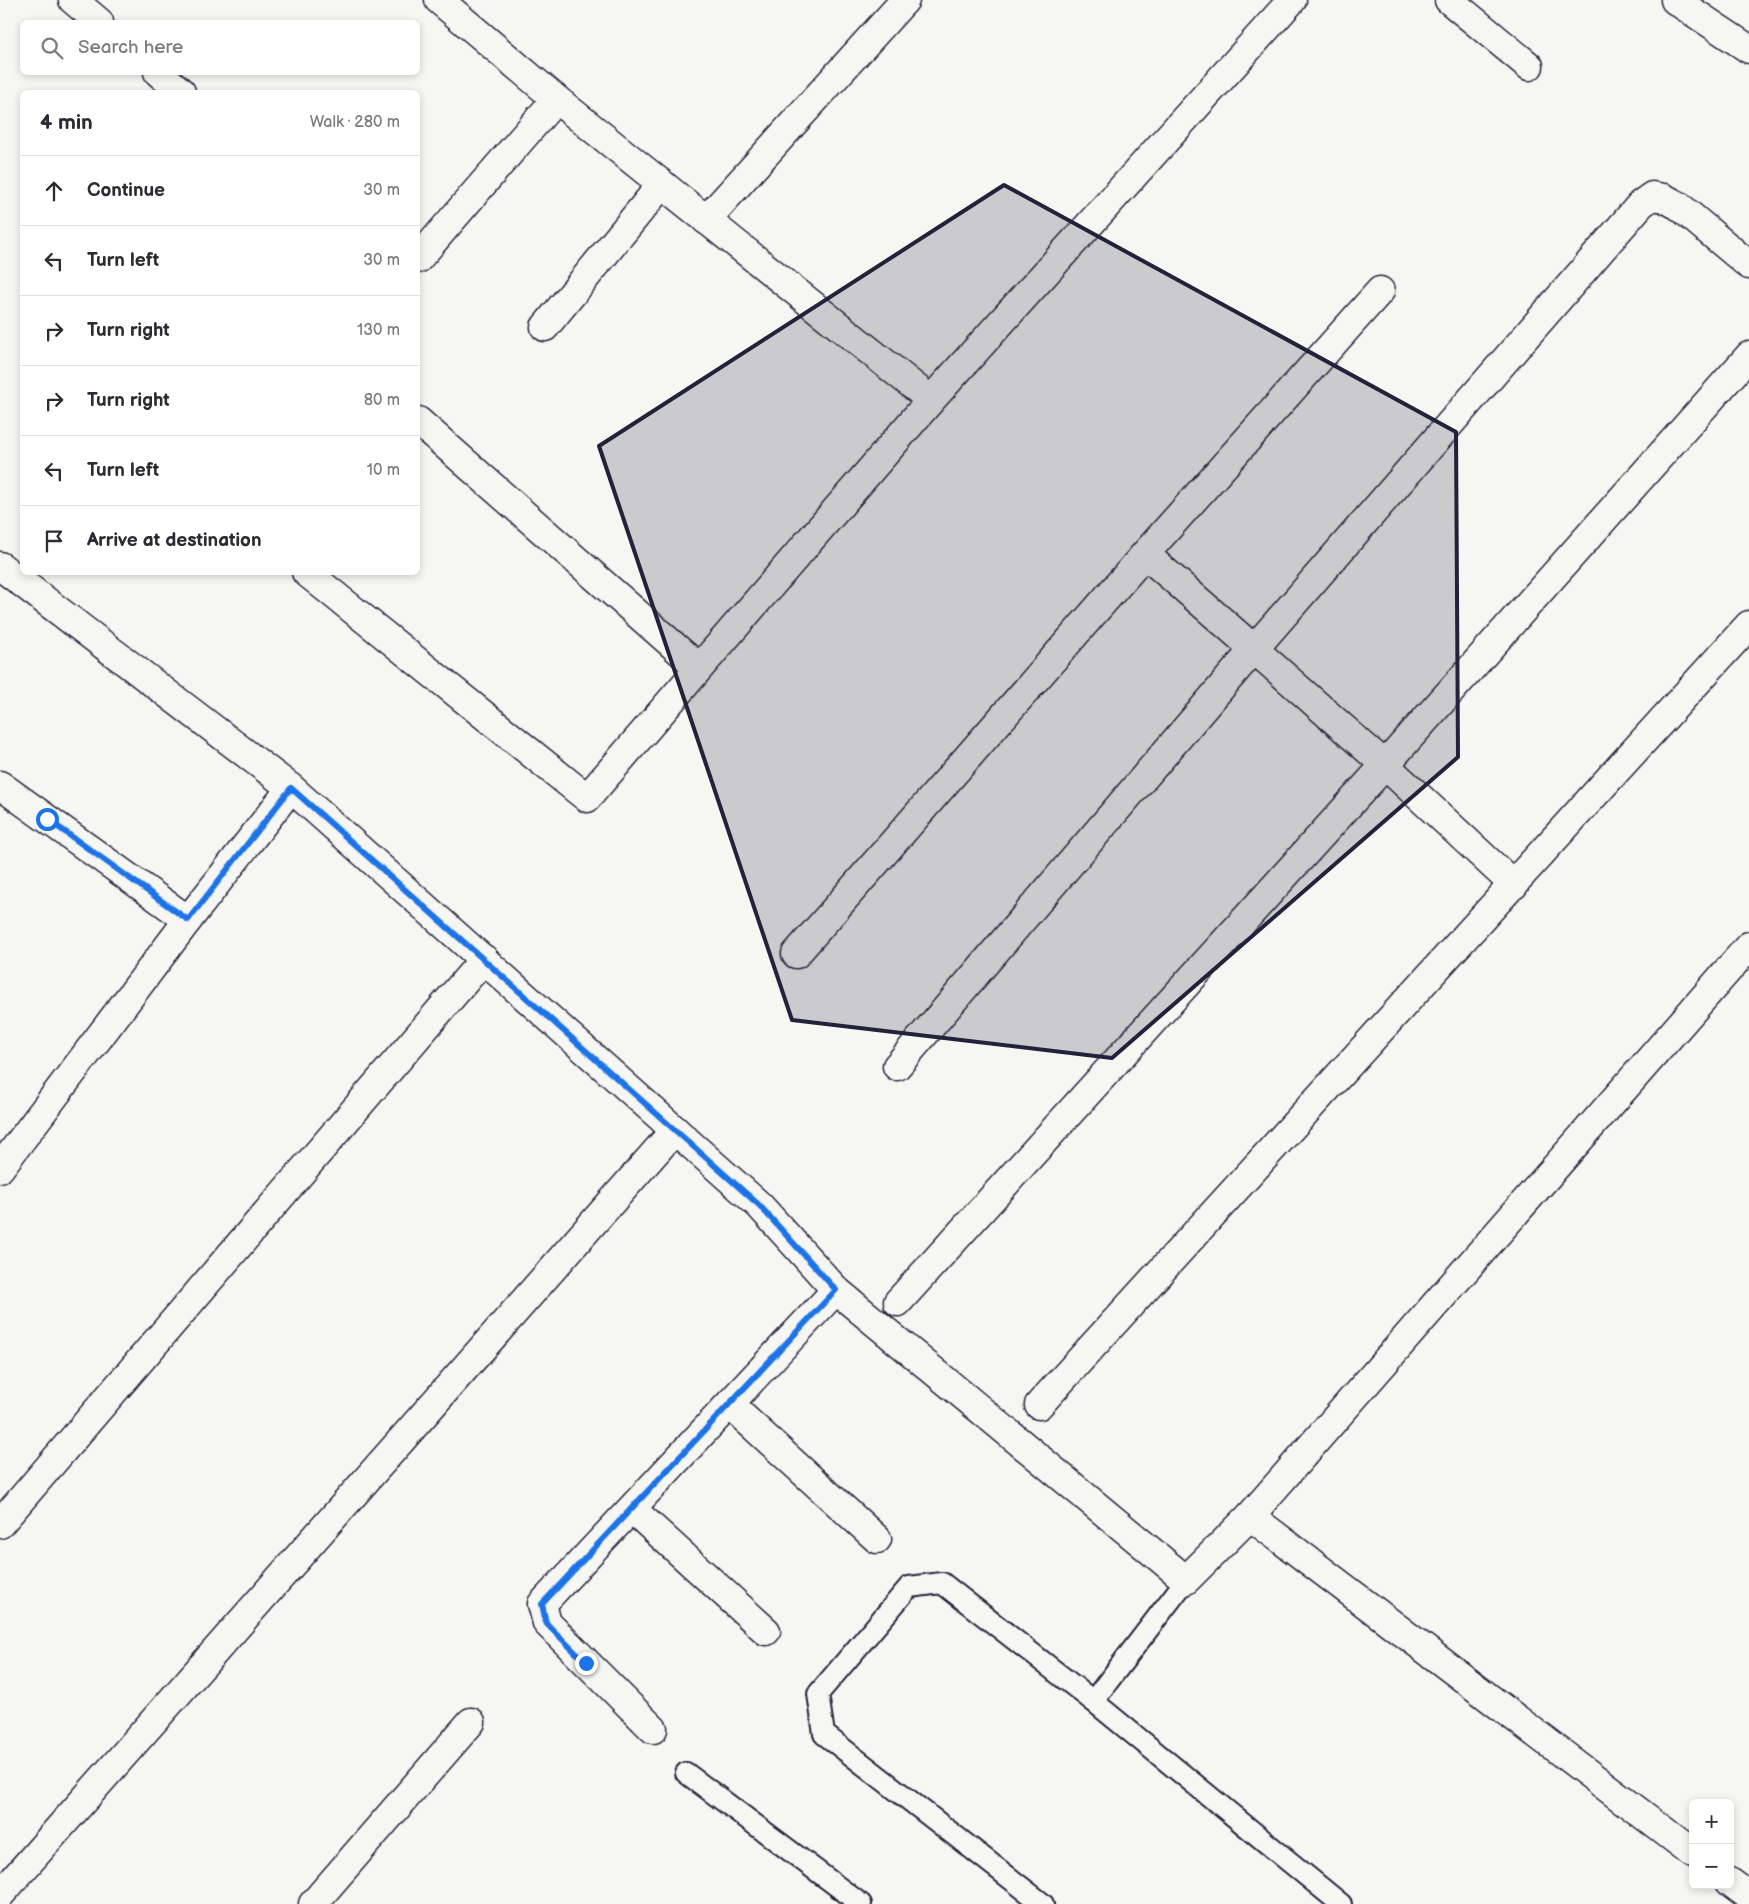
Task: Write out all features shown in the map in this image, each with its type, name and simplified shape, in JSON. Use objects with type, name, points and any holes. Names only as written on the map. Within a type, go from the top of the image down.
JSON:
[{"type":"street","points":[[73,0],[97,20]]},
{"type":"street","points":[[438,0],[556,99],[931,400]]},
{"type":"street","points":[[706,220],[905,0]]},
{"type":"street","points":[[310,575],[588,798],[931,400],[1292,0]]},
{"type":"street","points":[[1449,0],[1529,66]]},
{"type":"street","points":[[1675,0],[1749,49]]},
{"type":"street","points":[[161,75],[179,90]]},
{"type":"street","points":[[420,257],[556,99]]},
{"type":"street","points":[[545,327],[662,184]]},
{"type":"street","points":[[897,1066],[1254,649],[1641,204],[1652,196],[1664,198],[1680,206],[1749,264]]},
{"type":"street","points":[[796,954],[1145,554],[1380,291]]},
{"type":"street","points":[[898,1302],[1385,765],[1749,356]]},
{"type":"street","points":[[420,423],[699,668]]},
{"type":"street","points":[[1145,554],[1385,765],[1514,885]]},
{"type":"street","points":[[0,566],[291,788],[759,1205],[836,1290],[1186,1580],[1250,1516],[1749,946]]},
{"type":"street","points":[[1039,1405],[1749,625]]},
{"type":"street","points":[[0,785],[188,920]]},
{"type":"street","points":[[0,1168],[188,920],[291,788]]},
{"type":"street","points":[[0,1524],[484,959]]},
{"type":"street","points":[[0,1895],[675,1130]]},
{"type":"street","points":[[652,1730],[546,1623],[542,1604],[836,1290]]},
{"type":"street","points":[[730,1404],[877,1539]]},
{"type":"street","points":[[632,1509],[766,1631]]},
{"type":"street","points":[[1250,1516],[1689,1850]]},
{"type":"street","points":[[314,1904],[471,1722]]},
{"type":"street","points":[[1734,1885],[1749,1896]]},
{"type":"lane","points":[[1093,1701],[1186,1580]]},
{"type":"lane","points":[[1043,1904],[824,1734],[818,1694],[909,1587],[942,1583],[1093,1701],[1341,1904]]},
{"type":"lane","points":[[686,1773],[861,1904]]},
{"type":"highlighted area","points":[[1004,185],[1456,432],[1458,757],[1112,1058],[792,1020],[599,446]]},
{"type":"route","points":[[47,819],[188,920],[291,788],[759,1205],[836,1290],[542,1604],[546,1623],[586,1663]]}]
